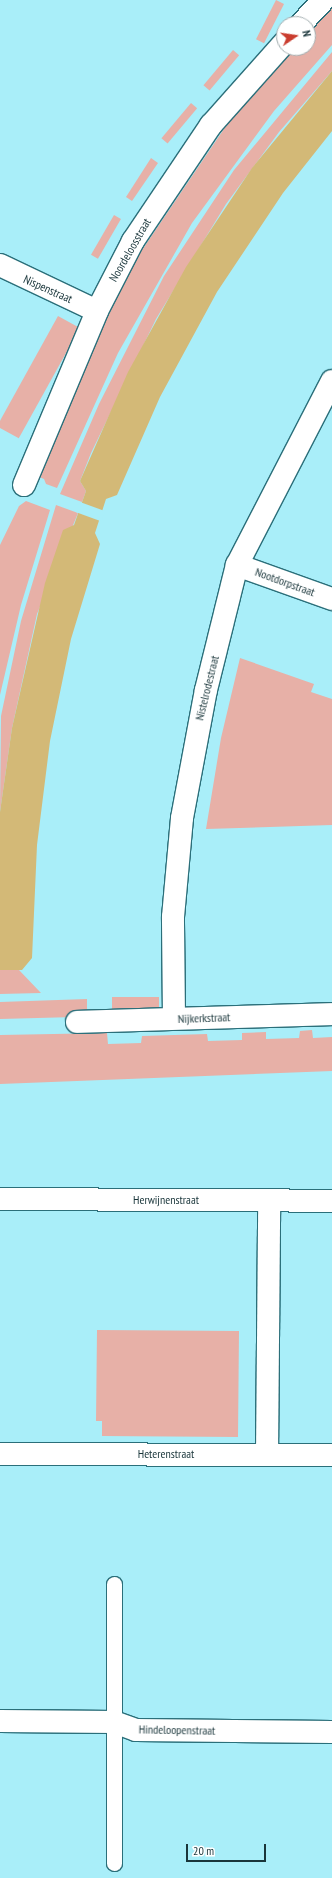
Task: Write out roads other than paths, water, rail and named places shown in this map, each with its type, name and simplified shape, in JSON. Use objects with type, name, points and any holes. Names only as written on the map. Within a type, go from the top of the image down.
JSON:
[{"type":"street","points":[[308,16],[323,0]]},
{"type":"street","name":"Noordeloosstraat","points":[[24,485],[97,311],[133,241],[211,125],[276,52]]},
{"type":"street","name":"Nispenstraat","points":[[0,265],[97,311]]},
{"type":"street","name":"Nistelrodestraat","points":[[174,1018],[173,917],[182,818],[196,731],[237,565],[332,381]]},
{"type":"street","name":"Nootdorpstraat","points":[[237,565],[332,599]]},
{"type":"street","name":"Nijkerkstraat","points":[[77,1022],[332,1014]]},
{"type":"street","name":"Herwijnenstraat","points":[[0,1199],[332,1201]]},
{"type":"street","points":[[266,1455],[269,1201]]},
{"type":"street","name":"Heterenstraat","points":[[0,1454],[332,1455]]},
{"type":"street","name":"Hindeloopenstraat","points":[[0,1721],[114,1722],[136,1730],[332,1732]]},
{"type":"lane","points":[[114,1584],[114,1864]]}]
